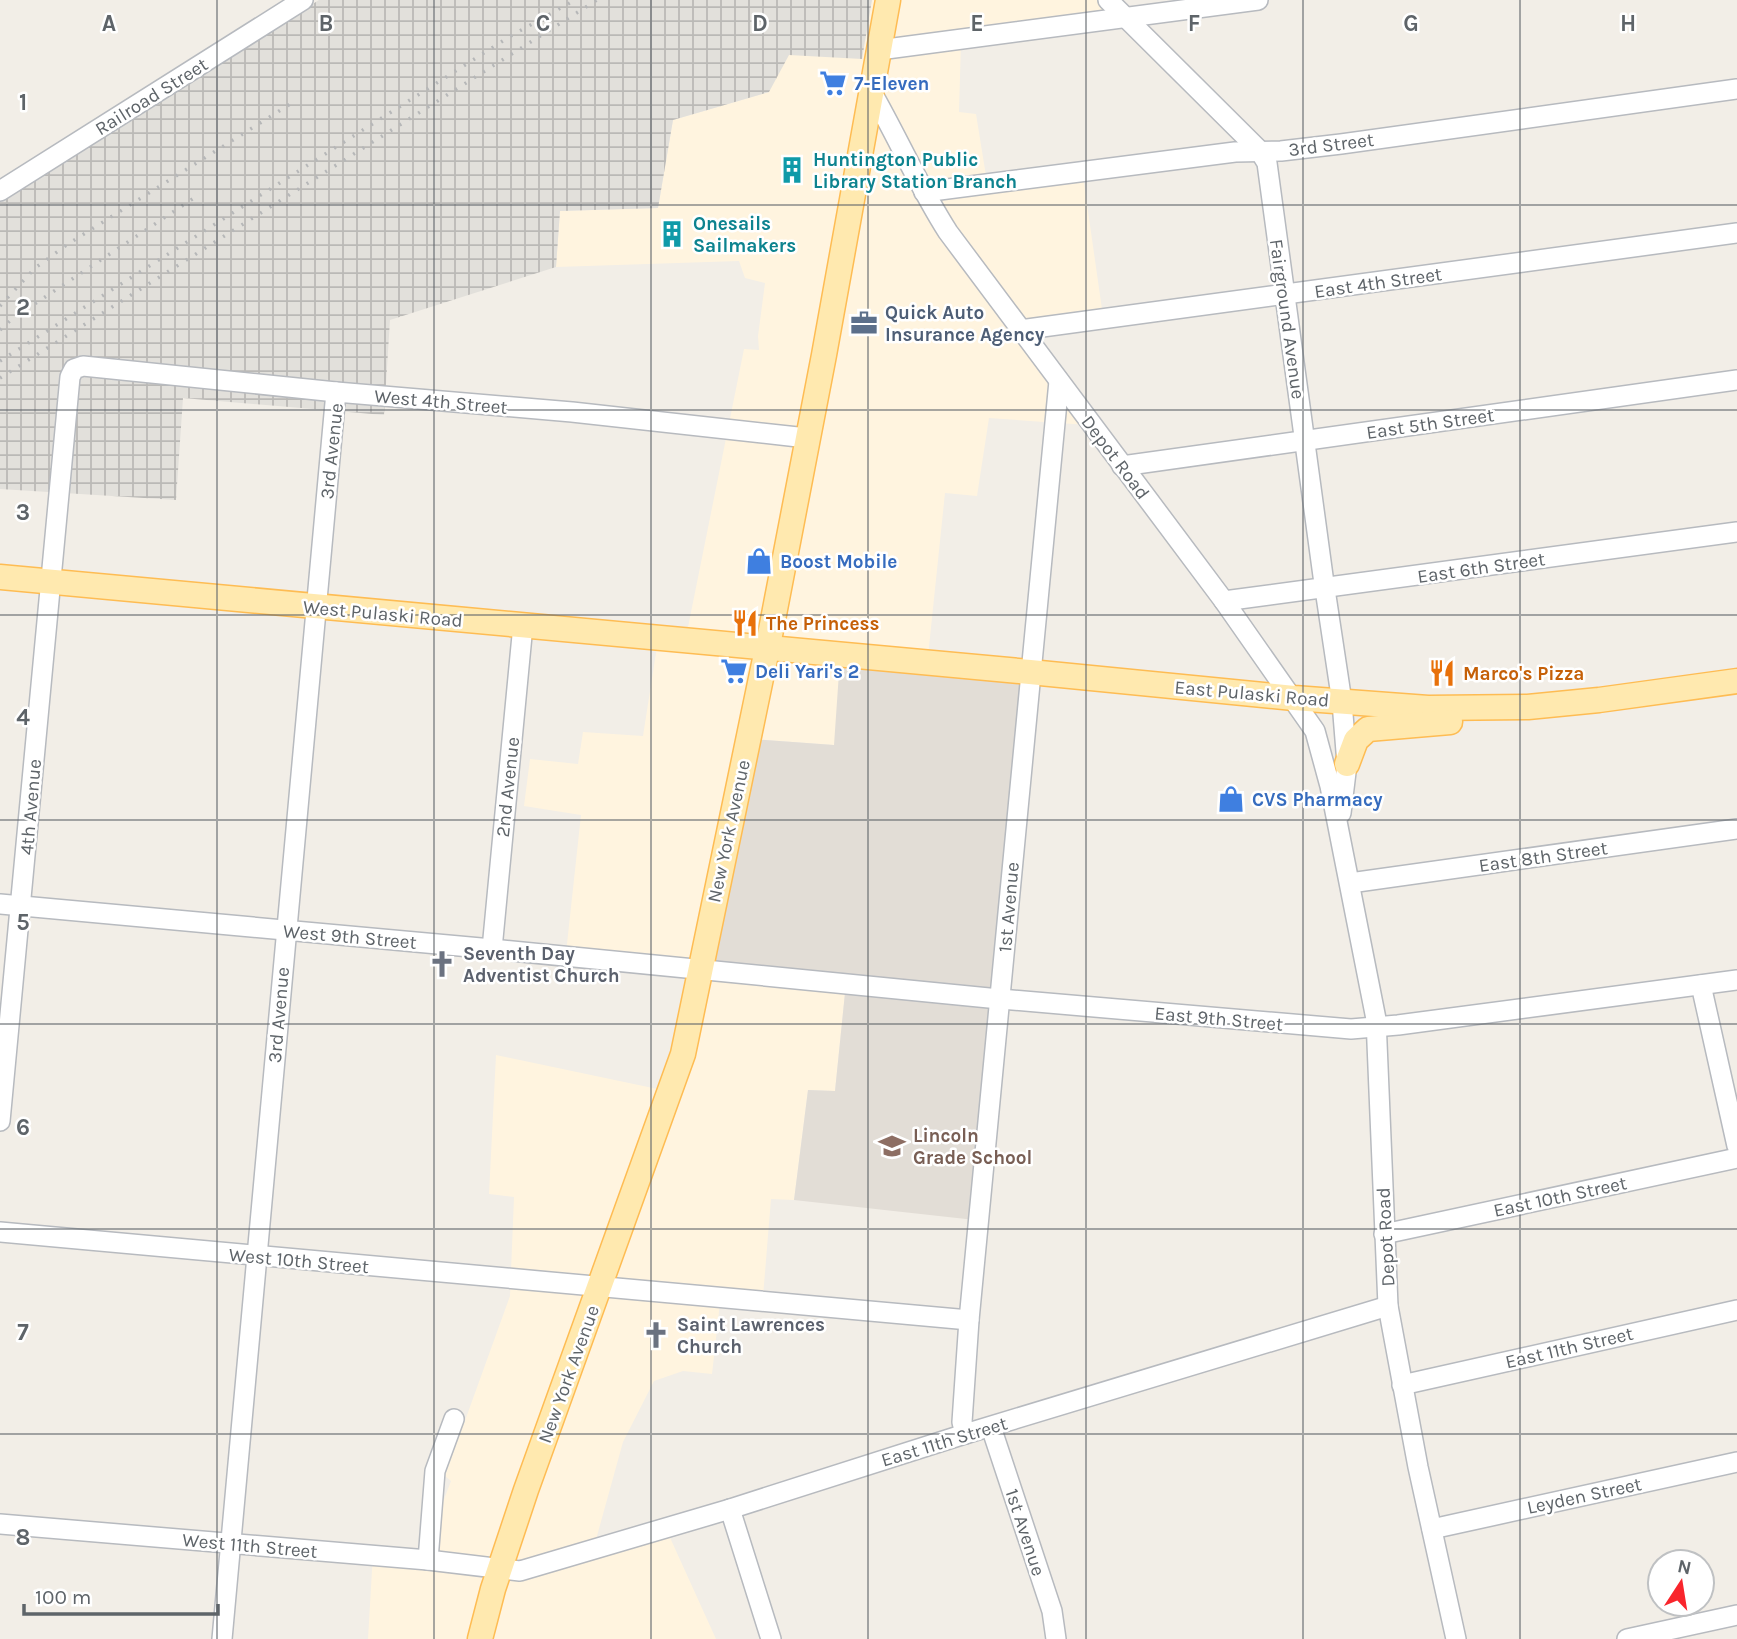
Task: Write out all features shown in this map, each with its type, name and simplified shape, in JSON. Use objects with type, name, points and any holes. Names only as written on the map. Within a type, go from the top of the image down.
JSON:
[{"type":"main road","name":"New York Avenue","points":[[480,1639],[500,1569],[682,1054],[767,648],[839,278],[888,0]]},
{"type":"main road","name":"West Pulaski Road","points":[[0,577],[767,648]]},
{"type":"main road","name":"East Pulaski Road","points":[[767,648],[1294,698],[1467,709],[1599,701],[1737,681]]},
{"type":"main road","points":[[1347,764],[1356,740],[1368,729],[1453,721],[1467,709]]},
{"type":"street","name":"Railroad Street","points":[[0,191],[303,0]]},
{"type":"street","name":"Fairground Avenue","points":[[1108,0],[1259,150],[1267,163],[1324,588],[1342,702]]},
{"type":"street","points":[[879,50],[1258,0]]},
{"type":"street","name":"3rd Street","points":[[924,192],[1259,150],[1287,150],[1737,89]]},
{"type":"street","name":"Depot Road","points":[[871,91],[948,233],[1224,601],[1315,731],[1350,883],[1376,1028],[1388,1306],[1456,1639]]},
{"type":"street","name":"East 4th Street","points":[[1020,330],[1737,233]]},
{"type":"street","name":"West 4th Street","points":[[74,369],[83,366],[336,392],[572,412],[807,438]]},
{"type":"street","name":"4th Avenue","points":[[0,1121],[70,377],[74,369]]},
{"type":"street","name":"East 5th Street","points":[[1122,466],[1737,380]]},
{"type":"street","name":"1st Avenue","points":[[965,1434],[962,1422],[969,1320],[1059,381]]},
{"type":"street","name":"3rd Avenue","points":[[222,1639],[336,392]]},
{"type":"street","name":"East 6th Street","points":[[1224,601],[1737,532]]},
{"type":"street","name":"2nd Avenue","points":[[492,949],[523,625]]},
{"type":"street","name":"Depot Road","points":[[1339,831],[1347,764],[1342,702]]},
{"type":"street","name":"East 8th Street","points":[[1350,883],[1737,830]]},
{"type":"street","name":"West 9th Street","points":[[0,904],[699,969]]},
{"type":"street","name":"East 9th Street","points":[[699,969],[1350,1030],[1737,980]]},
{"type":"street","points":[[1701,985],[1737,1146]]},
{"type":"street","name":"East 10th Street","points":[[1384,1234],[1737,1158]]},
{"type":"street","name":"West 10th Street","points":[[0,1232],[598,1288]]},
{"type":"street","points":[[598,1288],[969,1320]]},
{"type":"street","name":"East 11th Street","points":[[500,1569],[530,1569],[1388,1306]]},
{"type":"street","name":"East 11th Street","points":[[1402,1385],[1737,1310]]},
{"type":"street","points":[[428,1560],[435,1471],[454,1419]]},
{"type":"street","name":"1st Avenue","points":[[991,1427],[1052,1611],[1056,1639]]},
{"type":"street","name":"Leyden Street","points":[[1432,1529],[1737,1462]]},
{"type":"street","points":[[730,1509],[771,1639]]},
{"type":"street","name":"West 11th Street","points":[[0,1524],[428,1560],[500,1569]]},
{"type":"street","points":[[1627,1639],[1737,1615]]},
{"type":"shaded area","points":[[319,0],[872,0],[862,59],[789,55],[769,92],[673,120],[658,208],[560,211],[556,267],[390,320],[384,415],[183,398],[176,500],[0,489],[0,201]]},
{"type":"shaded area","points":[[791,0],[1113,0],[1128,15],[961,42],[959,112],[976,114],[987,182],[1082,169],[1103,316],[1017,329],[1087,425],[989,418],[977,496],[945,493],[927,666],[834,745],[751,739],[846,983],[835,1091],[808,1090],[794,1200],[771,1199],[763,1297],[721,1294],[712,1374],[683,1371],[654,1381],[623,1442],[592,1554],[667,1531],[716,1639],[368,1639],[373,1553],[431,1557],[435,1523],[451,1481],[445,1476],[510,1296],[514,1197],[489,1194],[496,1055],[667,1091],[698,968],[566,953],[581,815],[524,806],[530,759],[578,764],[583,732],[643,736],[658,640],[685,642],[744,349],[759,350],[758,336],[765,283],[745,278],[739,261],[556,267],[560,211],[658,208],[673,120],[769,92]]},
{"type":"shaded area","points":[[840,658],[1028,673],[975,1220],[794,1200],[808,1090],[835,1091],[846,983],[701,968],[751,739],[834,745]]},
{"type":"railway","points":[[0,361],[509,37],[575,0]]},
{"type":"railway","points":[[0,378],[597,0]]},
{"type":"railway","points":[[0,306],[35,268],[68,244],[295,101]]},
{"type":"railway","points":[[0,330],[12,319],[200,194]]},
{"type":"place","name":"7-Eleven","points":[[833,83]]},
{"type":"place","name":"Huntington Public Library Station Branch","points":[[792,170]]},
{"type":"place","name":"Onesails Sailmakers","points":[[672,234]]},
{"type":"place","name":"Quick Auto Insurance Agency","points":[[864,323]]},
{"type":"place","name":"Boost Mobile","points":[[759,561]]},
{"type":"place","name":"The Princess","points":[[745,623]]},
{"type":"place","name":"Deli Yari's 2","points":[[734,671]]},
{"type":"place","name":"Marco's Pizza","points":[[1442,673]]},
{"type":"place","name":"CVS Pharmacy","points":[[1231,799]]},
{"type":"place","name":"Seventh Day Adventist Church","points":[[442,964]]},
{"type":"place","name":"Lincoln Grade School","points":[[892,1146]]},
{"type":"place","name":"Saint Lawrences Church","points":[[656,1335]]}]
